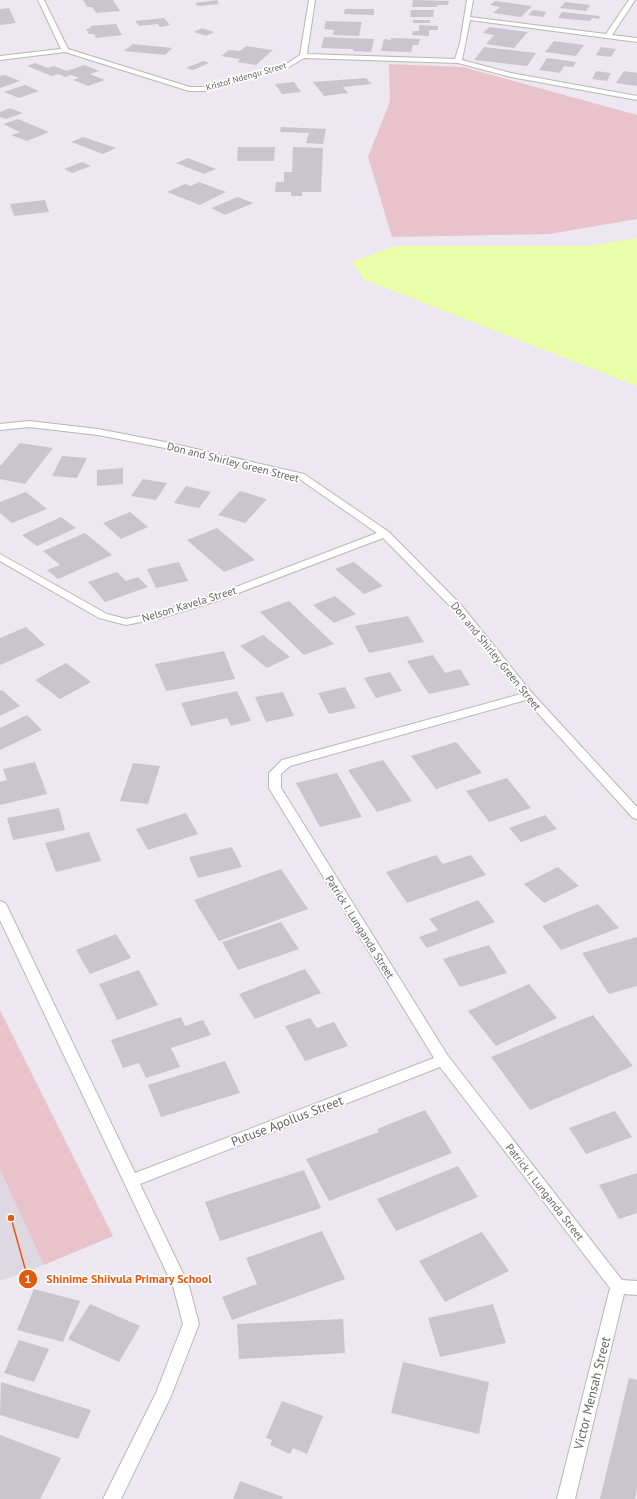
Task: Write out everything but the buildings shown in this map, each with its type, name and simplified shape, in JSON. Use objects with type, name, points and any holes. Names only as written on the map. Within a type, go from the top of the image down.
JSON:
[{"type":"street","points":[[0,58],[65,50],[41,0]]},
{"type":"street","points":[[309,0],[312,0],[303,56],[458,61],[511,75],[637,98]]},
{"type":"street","points":[[458,61],[463,43],[470,0]]},
{"type":"street","points":[[608,36],[632,0]]},
{"type":"street","points":[[467,18],[637,40]]},
{"type":"street","name":"Kristof Ndengu Street","points":[[65,50],[190,89],[206,89],[274,70],[287,66],[303,56]]},
{"type":"street","name":"Don and Shirley Green Street","points":[[0,427],[29,424],[98,432],[170,446],[300,476],[385,534],[458,608],[528,696],[637,815]]},
{"type":"street","name":"Nelson Kavela Street","points":[[0,557],[103,616],[126,622],[157,616],[216,598],[385,534]]},
{"type":"street","name":"Patrick I. Lunganda Street","points":[[528,696],[286,763],[275,773],[275,788],[443,1060],[618,1287]]},
{"type":"street","points":[[0,906],[181,1286],[191,1324],[163,1396],[112,1499]]},
{"type":"street","name":"Putuse Apollus Street","points":[[132,1181],[443,1060]]},
{"type":"street","points":[[618,1287],[637,1288]]},
{"type":"street","name":"Victor Mensah Street","points":[[566,1499],[618,1287]]},
{"type":"shaded area","points":[[389,64],[463,67],[637,115],[637,219],[549,234],[392,237],[368,157],[390,101]]},
{"type":"shaded area","points":[[637,238],[637,386],[365,280],[352,262],[395,246],[589,246]]},
{"type":"shaded area","points":[[0,1010],[113,1236],[44,1265],[0,1170]]},
{"type":"shaded area","points":[[0,1170],[44,1265],[0,1281]]},
{"type":"place","name":"Shinime Shiivula Primary School","points":[[11,1218]]}]
